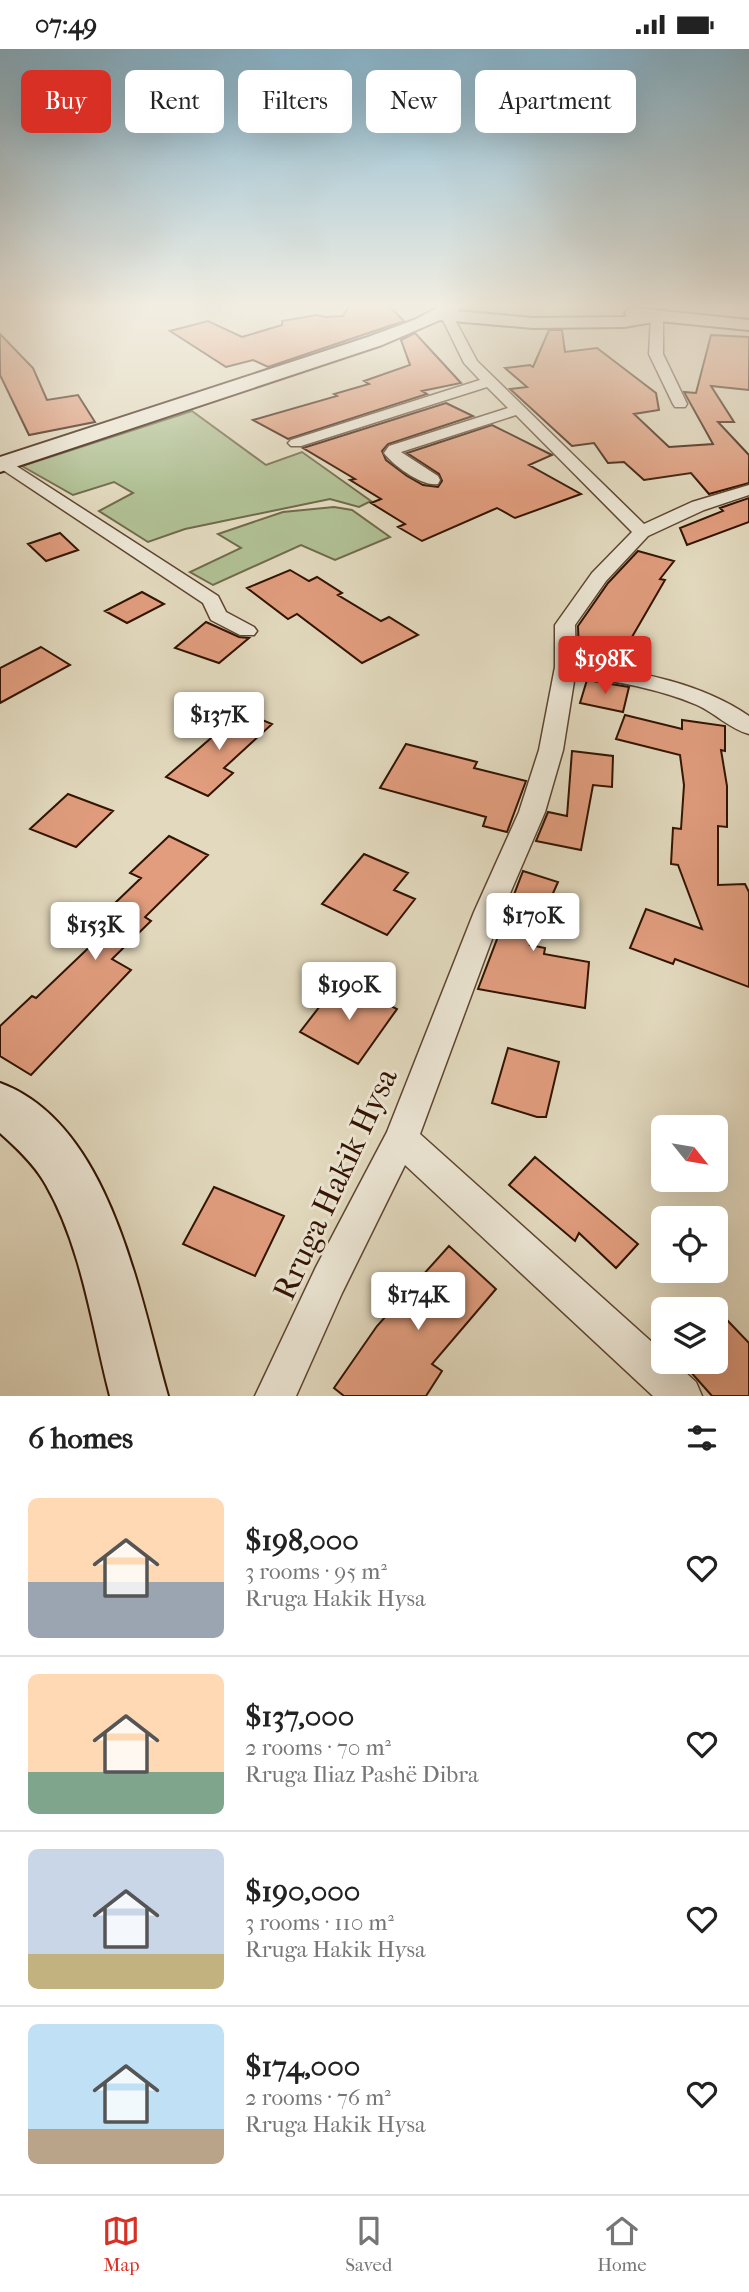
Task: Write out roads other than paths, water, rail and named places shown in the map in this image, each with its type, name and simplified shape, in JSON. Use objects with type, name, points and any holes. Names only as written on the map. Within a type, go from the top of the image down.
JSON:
[{"type":"street","points":[[2,464],[297,367]]},
{"type":"street","points":[[475,367],[642,532]]},
{"type":"street","points":[[662,367],[680,404]]},
{"type":"street","points":[[296,443],[489,382]]},
{"type":"street","points":[[432,480],[396,457],[392,453],[395,449],[517,410]]},
{"type":"street","points":[[2,464],[211,600],[218,616],[247,631]]},
{"type":"street","name":"Rruga Hakik Hysa","points":[[275,1396],[329,1280],[401,1139],[488,912],[532,812],[551,750],[566,667],[565,625],[599,577],[642,532],[698,506],[749,490]]},
{"type":"street","points":[[566,667],[682,689],[746,722]]},
{"type":"street","points":[[0,1104],[20,1118],[63,1167],[96,1240],[139,1396]]},
{"type":"street","points":[[401,1139],[682,1396]]}]
